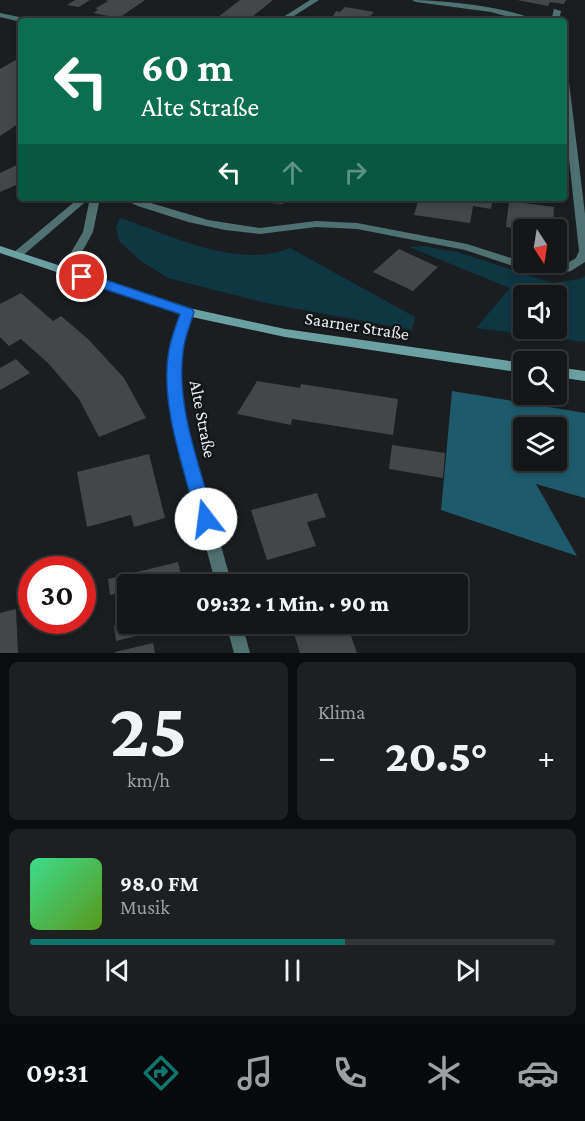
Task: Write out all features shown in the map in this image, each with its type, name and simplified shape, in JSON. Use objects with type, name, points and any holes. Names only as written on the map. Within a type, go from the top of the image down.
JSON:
[{"type":"main road","points":[[0,249],[187,312]]},
{"type":"main road","name":"Saarner Straße","points":[[187,312],[285,333],[513,366]]},
{"type":"main road","points":[[567,374],[585,376]]},
{"type":"street","points":[[286,18],[315,0]]},
{"type":"street","points":[[416,0],[491,10],[521,18]]},
{"type":"street","points":[[556,18],[557,11]]},
{"type":"street","points":[[0,15],[18,19]]},
{"type":"street","points":[[133,201],[175,217],[227,228],[260,231],[316,224],[357,226],[467,247],[532,268],[551,271],[567,268],[581,260],[584,251],[567,101]]},
{"type":"street","points":[[17,255],[81,201]]},
{"type":"street","points":[[66,271],[88,232],[94,201]]},
{"type":"street","name":"Alte Straße","points":[[187,312],[176,351],[174,386],[182,431],[221,574]]},
{"type":"street","points":[[237,634],[242,653]]},
{"type":"shaded area","points":[[120,218],[182,241],[227,253],[270,254],[290,248],[415,317],[412,330],[266,303],[168,278],[141,261],[119,241],[116,227]]},
{"type":"shaded area","points":[[423,246],[457,252],[513,270],[513,273],[521,273],[552,283],[580,279],[585,276],[585,342],[562,339],[567,339],[567,285],[513,285],[513,333],[476,328],[510,288],[409,247]]},
{"type":"shaded area","points":[[452,391],[513,401],[513,405],[537,405],[585,413],[585,498],[536,484],[577,556],[441,510]]},
{"type":"building","points":[[75,0],[90,0],[79,7],[67,5]]},
{"type":"building","points":[[106,0],[145,0],[119,18],[93,13],[98,10],[96,8],[108,1]]},
{"type":"building","points":[[240,0],[273,0],[251,18],[217,18]]},
{"type":"building","points":[[517,0],[566,0],[564,4],[550,2],[548,6]]},
{"type":"building","points":[[345,7],[374,12],[369,18],[332,18],[336,11],[340,12]]},
{"type":"building","points":[[18,59],[18,124],[0,136],[0,69]]},
{"type":"building","points":[[18,164],[18,184],[0,192],[0,173]]},
{"type":"building","points":[[245,201],[284,201],[283,204]]},
{"type":"building","points":[[418,201],[492,201],[491,209],[473,206],[470,223],[414,215]]},
{"type":"building","points":[[509,201],[554,207],[553,219],[513,219],[513,227],[506,227]]},
{"type":"building","points":[[399,249],[438,267],[413,291],[373,272]]},
{"type":"building","points":[[21,293],[53,321],[61,316],[88,339],[124,378],[146,418],[99,437],[79,399],[48,363],[21,339],[9,346],[0,337],[0,304]]},
{"type":"building","points":[[16,359],[30,373],[0,390],[0,368]]},
{"type":"building","points":[[257,381],[300,388],[301,384],[398,399],[393,435],[292,419],[291,425],[237,414]]},
{"type":"building","points":[[392,445],[445,453],[443,478],[389,469]]},
{"type":"building","points":[[149,454],[165,518],[134,527],[131,515],[87,527],[77,472]]},
{"type":"building","points":[[317,493],[326,517],[307,522],[316,546],[267,560],[251,510]]},
{"type":"building","points":[[178,562],[181,574],[129,574]]},
{"type":"building","points":[[117,577],[117,593],[110,595],[108,579]]},
{"type":"building","points":[[16,609],[18,653],[0,653],[0,613]]},
{"type":"building","points":[[117,625],[117,634],[144,634],[116,641],[114,626]]},
{"type":"building","points":[[294,634],[350,634],[357,653],[300,653]]},
{"type":"building","points":[[153,643],[155,653],[115,653],[115,652]]},
{"type":"route","points":[[82,277],[187,312],[176,351],[174,386],[182,431],[206,519]]}]
